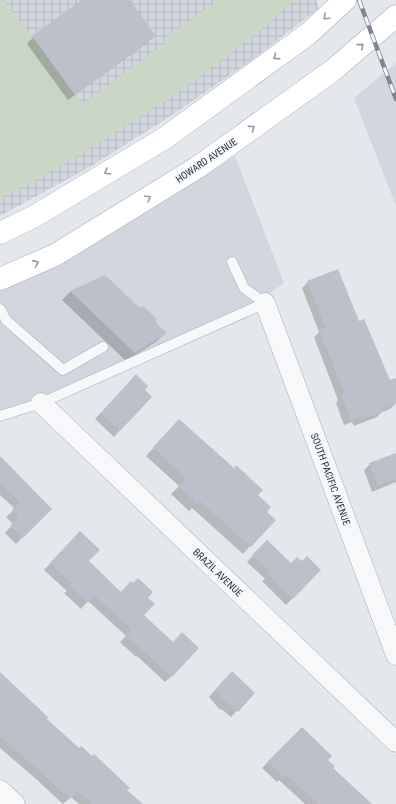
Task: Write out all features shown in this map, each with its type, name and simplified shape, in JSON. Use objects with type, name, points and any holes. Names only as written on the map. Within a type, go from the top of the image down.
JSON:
[{"type":"main road","points":[[0,233],[35,216],[165,138],[308,34],[345,0]]},
{"type":"main road","name":"HOWARD AVENUE","points":[[0,279],[55,255],[198,167],[332,71],[396,16]]},
{"type":"street","name":"SOUTH PACIFIC AVENUE","points":[[265,303],[396,655]]},
{"type":"street","name":"BRAZIL AVENUE","points":[[41,403],[396,742]]},
{"type":"street","points":[[0,790],[16,804]]},
{"type":"lane","points":[[232,262],[244,288],[265,303]]},
{"type":"lane","points":[[0,416],[41,403],[265,303]]},
{"type":"lane","points":[[0,309],[6,320],[63,370],[103,347]]},
{"type":"shaded area","points":[[0,0],[316,0],[319,8],[257,56],[171,116],[88,168],[0,216]]},
{"type":"shaded area","points":[[396,63],[396,206],[354,98]]},
{"type":"shaded area","points":[[235,156],[284,283],[269,294],[247,318],[27,413],[0,422],[0,286],[113,230]]},
{"type":"green space","points":[[0,0],[3,0],[32,36],[83,104],[168,41],[169,35],[216,2],[216,0],[295,0],[258,32],[176,94],[84,152],[38,179],[0,198]]},
{"type":"building","points":[[82,0],[130,0],[156,36],[75,95],[32,36]]},
{"type":"building","points":[[338,269],[359,321],[364,319],[390,380],[396,378],[396,403],[383,408],[385,411],[360,420],[359,417],[351,420],[341,395],[345,394],[319,330],[326,328],[307,281]]},
{"type":"building","points":[[105,275],[140,308],[143,306],[157,319],[155,322],[167,333],[135,353],[70,291]]},
{"type":"building","points":[[136,374],[148,386],[145,390],[152,397],[120,431],[101,413]]},
{"type":"building","points":[[179,419],[234,468],[236,465],[263,490],[258,495],[271,507],[267,512],[276,520],[251,547],[200,501],[197,504],[178,486],[186,478],[153,447]]},
{"type":"building","points":[[396,453],[396,479],[378,486],[369,463]]},
{"type":"building","points":[[0,456],[52,509],[23,538],[10,526],[19,517],[12,510],[20,502],[0,483]]},
{"type":"building","points":[[80,531],[100,550],[89,561],[121,592],[131,581],[133,583],[138,578],[153,592],[148,598],[155,604],[144,615],[173,642],[182,632],[199,648],[172,677],[126,635],[132,629],[95,596],[88,603],[70,586],[72,584],[50,563]]},
{"type":"building","points":[[267,540],[291,563],[297,557],[302,561],[307,556],[321,570],[293,599],[268,574],[270,572],[252,555]]},
{"type":"building","points":[[232,671],[255,693],[238,712],[228,703],[227,704],[215,690]]},
{"type":"building","points":[[0,672],[48,717],[47,719],[79,748],[81,746],[92,756],[94,754],[130,788],[127,790],[143,804],[92,804],[78,791],[70,799],[17,752],[0,736]]},
{"type":"building","points":[[302,727],[332,756],[328,760],[335,766],[333,768],[372,804],[319,804],[286,775],[284,777],[268,761]]},
{"type":"railway","points":[[359,0],[396,99]]}]
